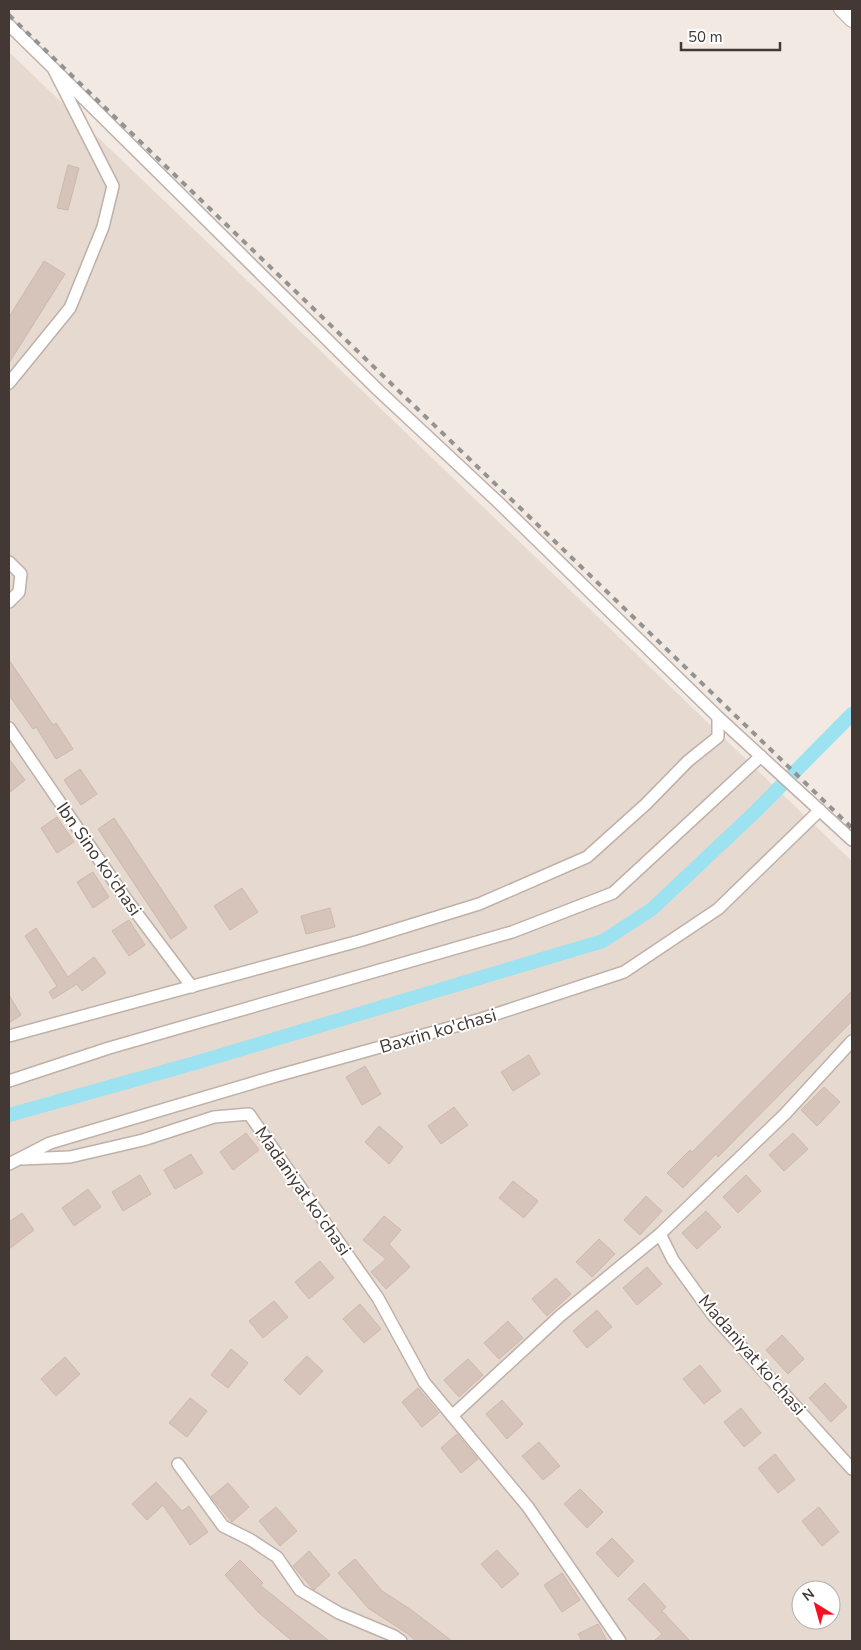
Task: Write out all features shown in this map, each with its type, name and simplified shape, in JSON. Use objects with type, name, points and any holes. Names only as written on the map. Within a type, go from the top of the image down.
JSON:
[{"type":"street","points":[[840,9],[852,20]]},
{"type":"street","points":[[9,25],[378,390],[498,502],[718,717],[852,840]]},
{"type":"street","points":[[9,383],[70,308],[104,227],[113,186],[53,68]]},
{"type":"street","points":[[9,562],[21,574],[19,592],[9,602]]},
{"type":"street","points":[[9,1036],[359,941],[479,904],[587,857],[646,804],[688,760],[718,736],[718,717]]},
{"type":"street","name":"Ibn Sino ko'chasi","points":[[9,728],[126,899],[192,987]]},
{"type":"street","points":[[9,1081],[109,1048],[512,932],[612,893],[761,756]]},
{"type":"street","name":"Baxrin ko'chasi","points":[[14,1162],[50,1143],[276,1076],[481,1019],[624,972],[718,909],[820,810]]},
{"type":"street","points":[[452,1416],[560,1316],[660,1234],[785,1114],[852,1041]]},
{"type":"street","name":"Madaniyat ko'chasi","points":[[14,1162],[70,1156],[143,1140],[214,1117],[249,1114],[378,1298],[424,1382],[528,1507],[620,1641]]},
{"type":"street","name":"Madaniyat ko'chasi","points":[[660,1234],[673,1260],[712,1314],[852,1470]]},
{"type":"street","points":[[178,1464],[223,1526],[251,1540],[277,1557],[300,1590],[339,1613],[394,1636],[401,1641]]},
{"type":"shaded area","points":[[9,52],[852,861],[852,1641],[9,1641]]},
{"type":"building","points":[[68,165],[79,168],[68,210],[57,208]]},
{"type":"building","points":[[44,261],[65,274],[9,363],[9,317]]},
{"type":"building","points":[[9,660],[53,725],[56,723],[73,749],[56,759],[36,727],[33,729],[9,695]]},
{"type":"building","points":[[9,759],[25,780],[9,793]]},
{"type":"building","points":[[80,769],[97,794],[81,805],[64,780]]},
{"type":"building","points":[[57,817],[74,842],[57,853],[41,828]]},
{"type":"building","points":[[114,818],[187,928],[171,939],[98,829]]},
{"type":"building","points":[[93,872],[109,897],[93,908],[77,882]]},
{"type":"building","points":[[242,888],[258,912],[230,930],[214,906]]},
{"type":"building","points":[[330,908],[335,927],[306,934],[301,916]]},
{"type":"building","points":[[129,920],[145,945],[129,956],[112,931]]},
{"type":"building","points":[[36,928],[68,977],[94,957],[106,973],[82,991],[77,984],[53,999],[49,992],[57,986],[25,936]]},
{"type":"building","points":[[852,991],[852,1021],[718,1157],[716,1154],[683,1188],[667,1173],[690,1150],[692,1152]]},
{"type":"building","points":[[9,995],[21,1015],[9,1023]]},
{"type":"building","points":[[529,1055],[540,1074],[513,1091],[501,1072]]},
{"type":"building","points":[[365,1066],[381,1094],[362,1105],[346,1077]]},
{"type":"building","points":[[824,1087],[840,1102],[817,1126],[801,1110]]},
{"type":"building","points":[[454,1107],[468,1125],[441,1144],[428,1126]]},
{"type":"building","points":[[379,1126],[403,1147],[389,1164],[365,1142]]},
{"type":"building","points":[[246,1133],[259,1150],[233,1170],[220,1152]]},
{"type":"building","points":[[793,1133],[808,1149],[784,1171],[769,1155]]},
{"type":"building","points":[[191,1154],[203,1173],[175,1189],[164,1170]]},
{"type":"building","points":[[140,1175],[151,1194],[123,1211],[112,1192]]},
{"type":"building","points":[[746,1175],[761,1191],[738,1213],[723,1197]]},
{"type":"building","points":[[513,1181],[538,1201],[524,1218],[499,1198]]},
{"type":"building","points":[[88,1189],[101,1207],[74,1226],[62,1208]]},
{"type":"building","points":[[646,1196],[662,1211],[640,1235],[624,1220]]},
{"type":"building","points":[[706,1211],[721,1227],[697,1249],[682,1233]]},
{"type":"building","points":[[22,1213],[34,1230],[9,1249],[9,1222]]},
{"type":"building","points":[[384,1216],[401,1230],[389,1244],[410,1267],[386,1289],[371,1272],[386,1259],[363,1240]]},
{"type":"building","points":[[599,1239],[615,1254],[592,1277],[576,1262]]},
{"type":"building","points":[[320,1261],[334,1278],[309,1299],[295,1282]]},
{"type":"building","points":[[647,1267],[662,1284],[637,1305],[623,1288]]},
{"type":"building","points":[[556,1278],[571,1294],[547,1316],[532,1299]]},
{"type":"building","points":[[274,1301],[288,1317],[263,1338],[249,1321]]},
{"type":"building","points":[[360,1304],[381,1329],[364,1343],[343,1319]]},
{"type":"building","points":[[597,1310],[612,1327],[587,1348],[573,1331]]},
{"type":"building","points":[[508,1321],[523,1338],[499,1359],[484,1343]]},
{"type":"building","points":[[782,1335],[804,1359],[788,1374],[766,1350]]},
{"type":"building","points":[[231,1349],[248,1363],[228,1388],[211,1375]]},
{"type":"building","points":[[307,1356],[323,1371],[300,1395],[284,1380]]},
{"type":"building","points":[[65,1357],[80,1374],[56,1396],[41,1379]]},
{"type":"building","points":[[468,1359],[483,1375],[459,1397],[444,1380]]},
{"type":"building","points":[[700,1365],[721,1391],[704,1404],[683,1379]]},
{"type":"building","points":[[825,1383],[847,1407],[831,1422],[809,1398]]},
{"type":"building","points":[[418,1388],[439,1413],[422,1427],[402,1402]]},
{"type":"building","points":[[190,1398],[207,1411],[187,1437],[169,1423]]},
{"type":"building","points":[[502,1400],[523,1424],[507,1439],[486,1414]]},
{"type":"building","points":[[741,1408],[761,1433],[744,1447],[724,1422]]},
{"type":"building","points":[[457,1434],[478,1459],[461,1473],[441,1448]]},
{"type":"building","points":[[539,1442],[560,1466],[543,1480],[522,1456]]},
{"type":"building","points":[[775,1454],[795,1480],[778,1493],[758,1468]]},
{"type":"building","points":[[156,1482],[182,1511],[189,1506],[208,1532],[190,1545],[163,1505],[147,1520],[132,1504]]},
{"type":"building","points":[[228,1483],[249,1507],[232,1522],[211,1497]]},
{"type":"building","points":[[580,1489],[603,1512],[587,1528],[564,1504]]},
{"type":"building","points":[[276,1507],[297,1531],[280,1546],[259,1521]]},
{"type":"building","points":[[819,1507],[839,1532],[822,1546],[802,1521]]},
{"type":"building","points":[[612,1538],[634,1561],[618,1577],[596,1553]]},
{"type":"building","points":[[497,1550],[519,1574],[502,1588],[481,1564]]},
{"type":"building","points":[[309,1551],[330,1575],[314,1590],[293,1566]]},
{"type":"building","points":[[355,1559],[382,1591],[410,1609],[452,1641],[416,1641],[368,1608],[338,1573]]},
{"type":"building","points":[[240,1560],[263,1583],[260,1585],[329,1641],[292,1641],[258,1612],[225,1575]]},
{"type":"building","points":[[562,1573],[580,1600],[562,1612],[544,1585]]},
{"type":"building","points":[[644,1583],[666,1607],[662,1611],[690,1641],[654,1641],[662,1634],[628,1599]]},
{"type":"building","points":[[598,1624],[607,1641],[582,1641],[578,1634]]},
{"type":"waterway","points":[[9,1115],[195,1063],[603,941],[652,909],[756,811],[852,714]]},
{"type":"railway","points":[[9,15],[852,828]]}]
